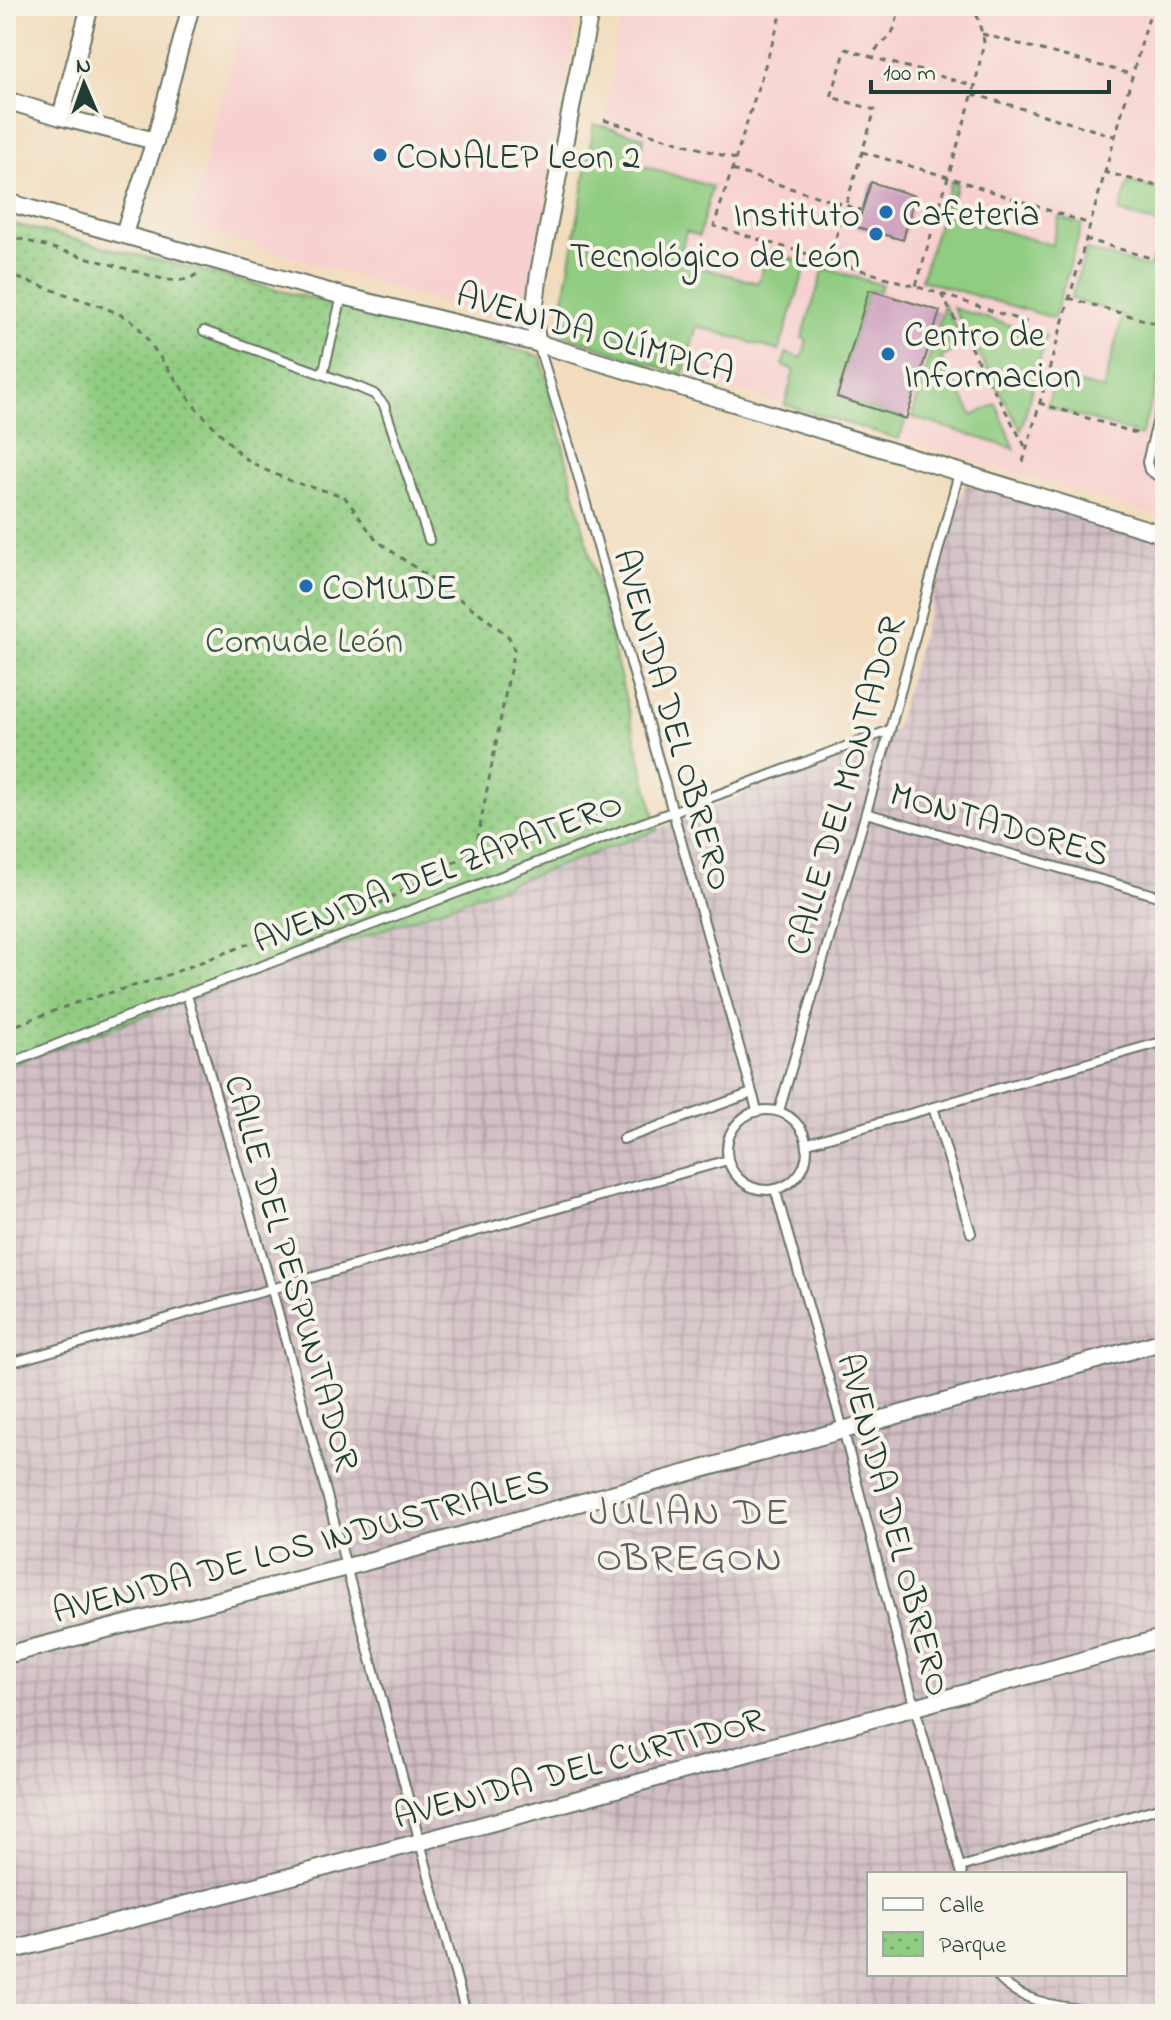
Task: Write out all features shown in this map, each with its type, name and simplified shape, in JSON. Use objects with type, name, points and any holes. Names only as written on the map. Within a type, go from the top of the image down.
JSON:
[{"type":"street","points":[[61,117],[90,6]]},
{"type":"street","points":[[124,233],[155,141],[191,6]]},
{"type":"street","points":[[537,343],[534,312],[539,273],[591,6]]},
{"type":"street","points":[[6,100],[155,141]]},
{"type":"street","name":"AVENIDA OLÍMPICA","points":[[6,202],[343,296],[537,343],[1165,535]]},
{"type":"street","name":"AVENIDA DE LOS INDUSTRIALES","points":[[6,1655],[347,1567],[1165,1341]]},
{"type":"street","name":"AVENIDA DEL CURTIDOR","points":[[6,1952],[420,1843],[1165,1637]]},
{"type":"lane","points":[[323,374],[343,296]]},
{"type":"lane","points":[[204,331],[374,394],[384,405],[429,540]]},
{"type":"lane","name":"AVENIDA DEL OBRERO","points":[[537,343],[579,480],[757,1110]]},
{"type":"lane","points":[[1165,392],[1147,462],[1149,470],[1165,481]]},
{"type":"lane","name":"CALLE DEL MONTADOR","points":[[779,1111],[890,730],[959,473]]},
{"type":"lane","name":"AVENIDA DEL ZAPATERO","points":[[6,1065],[890,730]]},
{"type":"lane","name":"MONTADORES","points":[[866,813],[1165,898]]},
{"type":"lane","name":"CALLE DEL PESPUNTADOR","points":[[187,995],[272,1290],[466,2014]]},
{"type":"lane","points":[[808,1143],[1165,1041]]},
{"type":"lane","points":[[623,1139],[752,1093]]},
{"type":"lane","points":[[933,1107],[971,1233]]},
{"type":"lane","points":[[757,1110],[779,1111],[792,1117],[802,1129],[808,1143],[804,1167],[797,1178],[787,1185],[763,1190],[751,1187],[733,1171],[728,1160],[730,1135],[736,1124],[757,1110]]},
{"type":"lane","points":[[6,1364],[728,1160]]},
{"type":"lane","name":"AVENIDA DEL OBRERO","points":[[775,1189],[962,1871]]},
{"type":"lane","points":[[962,1871],[1165,1808]]},
{"type":"lane","points":[[998,1976],[1011,1991],[1034,1999],[1109,2014]]},
{"type":"path","points":[[784,6],[714,226],[1029,323]]},
{"type":"path","points":[[871,57],[895,26],[899,8],[896,6]]},
{"type":"path","points":[[916,286],[982,58],[984,41],[976,12],[955,6]]},
{"type":"path","points":[[1023,462],[1152,6]]},
{"type":"path","points":[[982,34],[1131,74]]},
{"type":"path","points":[[829,260],[875,110],[831,97],[846,49],[975,86]]},
{"type":"path","points":[[973,94],[1114,136]]},
{"type":"path","points":[[604,120],[735,159]]},
{"type":"path","points":[[862,152],[1090,224]]},
{"type":"path","points":[[732,170],[861,210]]},
{"type":"path","points":[[1104,172],[1165,188]]},
{"type":"path","points":[[6,235],[175,281],[195,276],[211,258]]},
{"type":"path","points":[[1085,239],[1165,262]]},
{"type":"path","points":[[6,274],[128,318],[137,325],[196,408],[243,457],[293,482],[344,496],[376,540],[482,615],[509,637],[514,649],[476,847],[471,853],[343,923],[326,926],[311,922],[282,931],[157,979],[75,1003],[6,1029]]},
{"type":"path","points":[[941,294],[1027,450]]},
{"type":"path","points":[[1069,298],[1165,326]]},
{"type":"path","points":[[1157,382],[1165,356]]},
{"type":"path","points":[[1039,403],[1141,436]]},
{"type":"shaded area","name":"CONALEP Leon 2","points":[[246,6],[579,6],[523,327],[189,225]]},
{"type":"shaded area","name":"Instituto Tecnológico de León","points":[[622,6],[1165,6],[1165,518],[570,341]]},
{"type":"shaded area","points":[[966,482],[1165,540],[1165,2014],[6,2014],[6,1066],[681,821],[895,729]]},
{"type":"green space","points":[[594,124],[644,137],[637,164],[712,187],[699,236],[686,231],[679,262],[758,283],[768,252],[807,263],[779,351],[697,326],[683,375],[558,333]]},
{"type":"green space","points":[[951,181],[957,184],[947,215],[1052,245],[1059,217],[1082,225],[1054,318],[921,280]]},
{"type":"green space","points":[[1129,182],[1165,191],[1165,226],[1119,212]]},
{"type":"green space","name":"Comude León","points":[[6,222],[541,356],[658,830],[6,1066]]},
{"type":"green space","points":[[1086,250],[1149,268],[1152,258],[1165,262],[1165,356],[1141,436],[1047,406],[1055,377],[1103,390],[1123,315],[1071,299]]},
{"type":"green space","points":[[824,268],[882,285],[879,292],[869,290],[837,396],[906,419],[899,439],[785,405],[794,370],[783,366],[786,353],[802,358],[807,340],[802,338]]},
{"type":"green space","points":[[944,305],[965,344],[941,358],[973,416],[996,404],[1015,449],[912,417]]},
{"type":"green space","points":[[953,308],[1046,336],[1021,430]]},
{"type":"building","name":"Cafeteria","points":[[871,182],[915,196],[903,240],[857,227]]},
{"type":"building","name":"Centro de Informacion","points":[[869,290],[940,311],[906,419],[837,397]]},
{"type":"place","name":"CONALEP Leon 2","points":[[380,155]]},
{"type":"place","name":"Cafeteria","points":[[886,212]]},
{"type":"place","name":"Instituto Tecnológico de León","points":[[876,234]]},
{"type":"place","name":"Centro de Informacion","points":[[888,354]]},
{"type":"place","name":"COMUDE","points":[[306,586]]},
{"type":"district","name":"JULIAN DE OBREGON","points":[[690,1533]]}]
